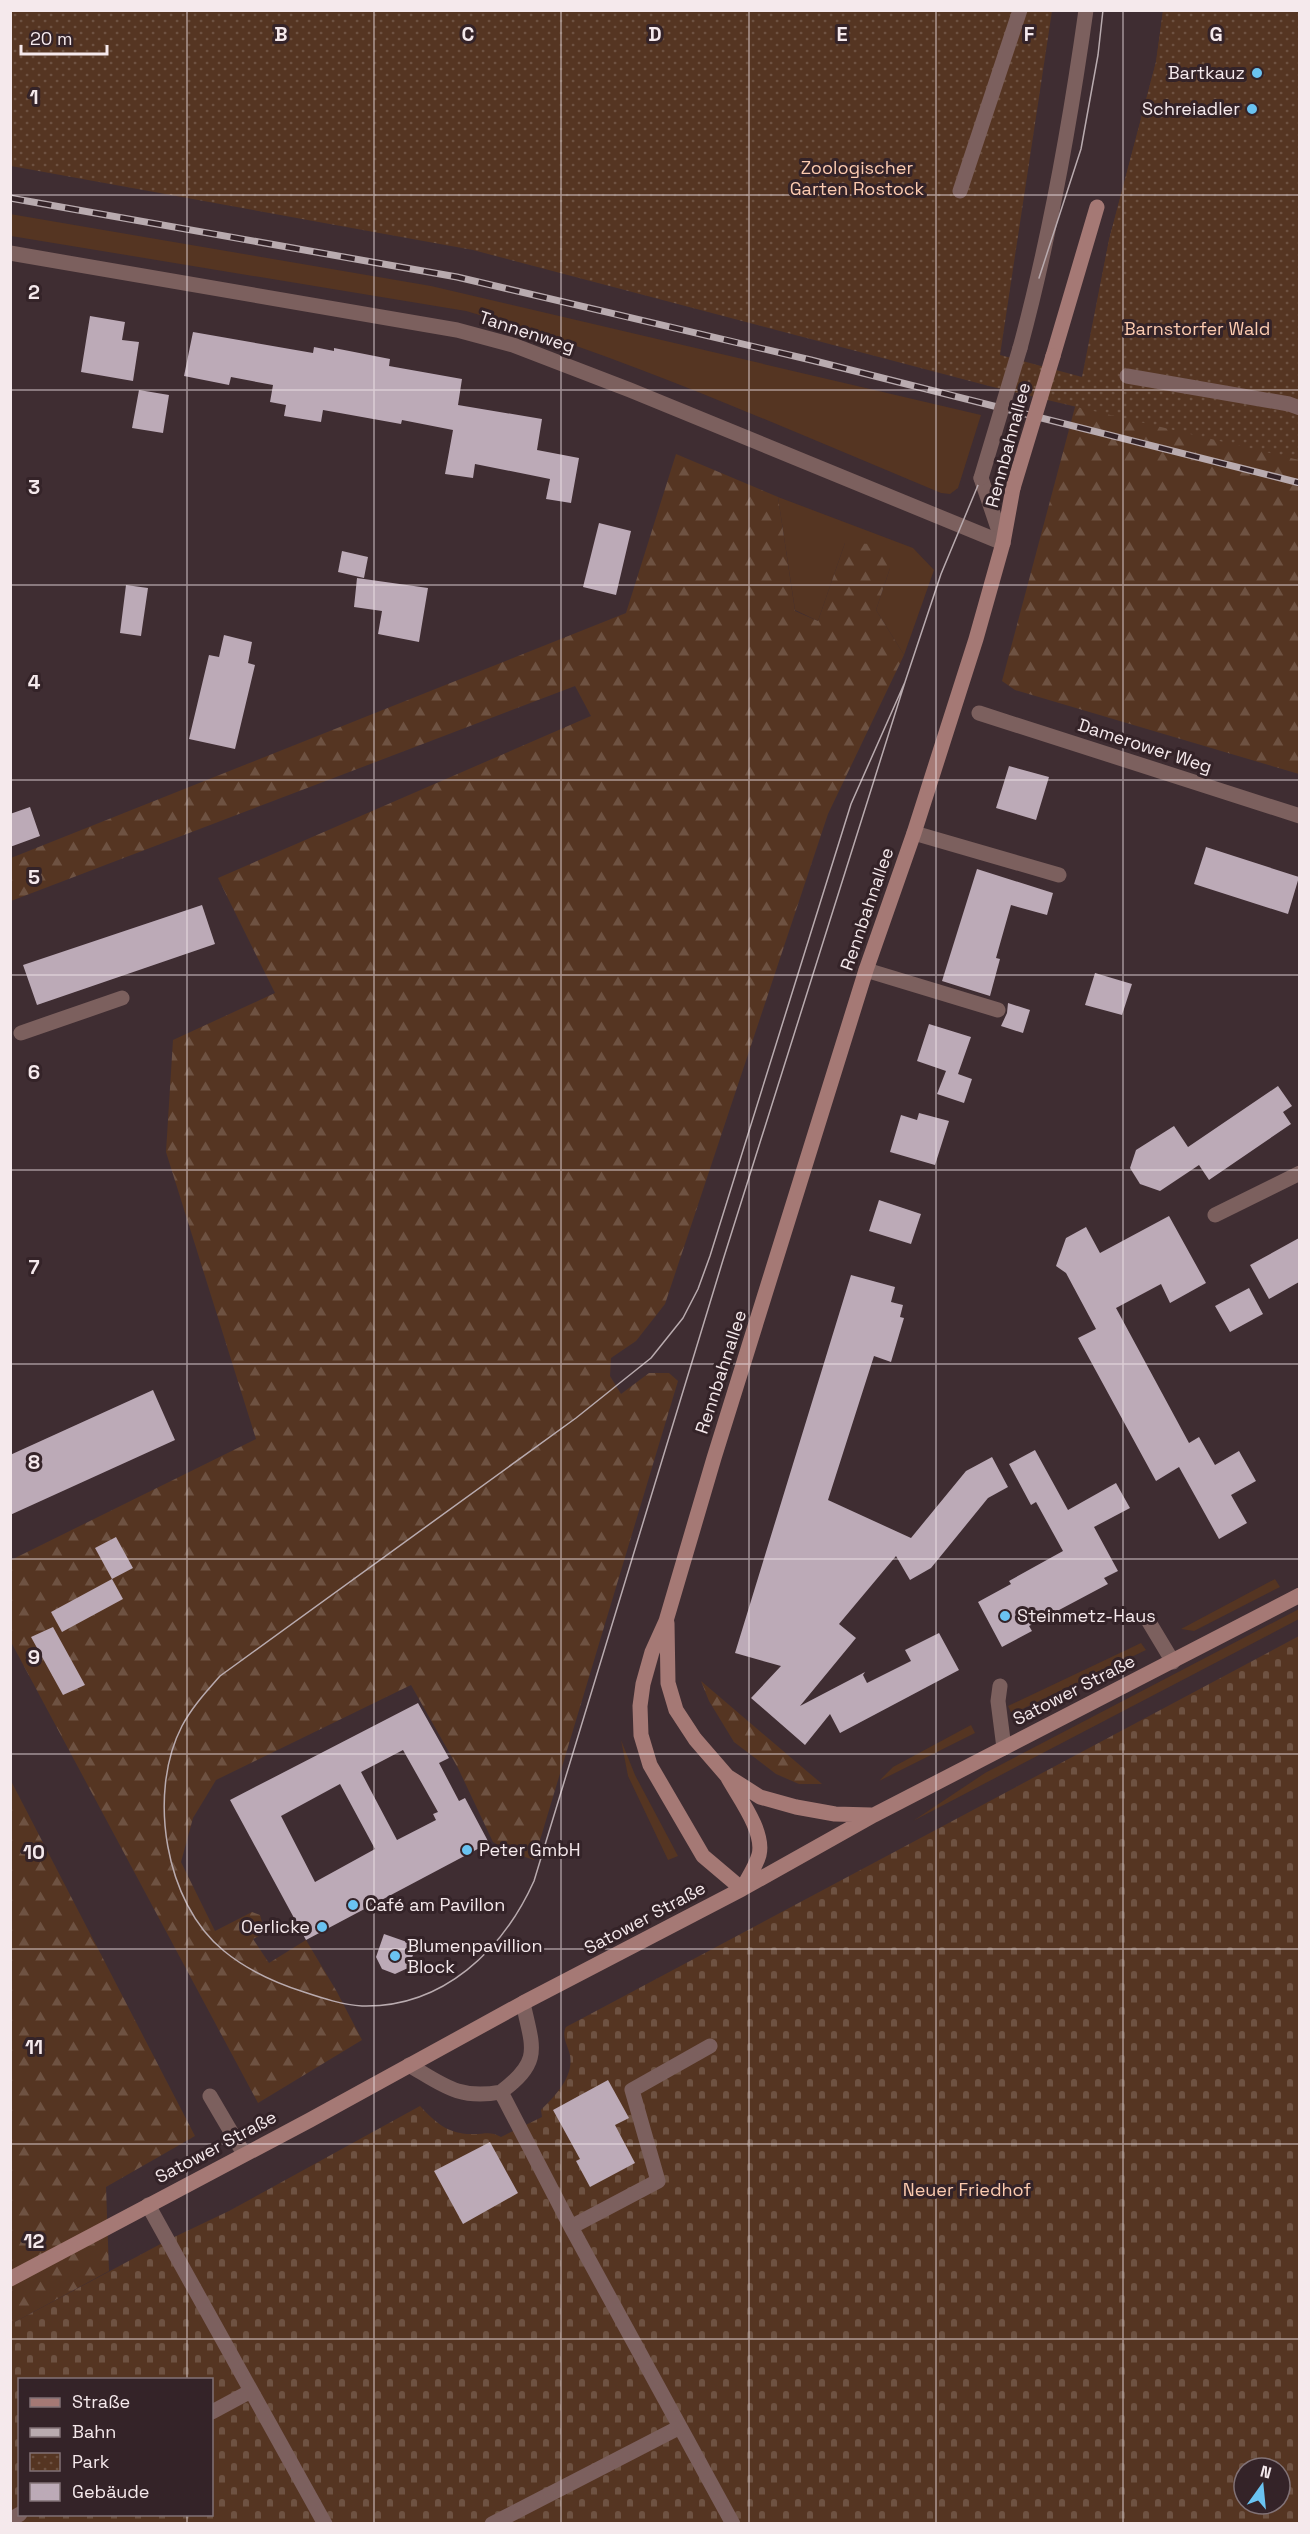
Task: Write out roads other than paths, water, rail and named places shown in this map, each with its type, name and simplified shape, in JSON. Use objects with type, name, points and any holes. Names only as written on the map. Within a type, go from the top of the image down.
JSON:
[{"type":"main road","name":"Rennbahnallee","points":[[666,1621],[668,1683],[676,1710],[695,1739],[727,1776],[758,1833],[759,1855],[742,1889],[703,1856],[650,1765],[641,1735],[640,1706],[643,1684],[652,1652],[666,1621],[714,1458],[866,970],[914,833],[1003,543],[1013,488],[1097,207]]},
{"type":"main road","name":"Satower Straße","points":[[10,2279],[523,2003],[742,1889],[874,1815],[1299,1595]]},
{"type":"main road","name":"Rennbahnallee","points":[[727,1776],[760,1797],[796,1807],[835,1814],[874,1815]]},
{"type":"street","points":[[960,191],[1020,10]]},
{"type":"street","points":[[1003,543],[981,478],[1039,278],[1069,127],[1086,10]]},
{"type":"street","name":"Tannenweg","points":[[10,253],[458,330],[513,345],[630,390],[1003,543]]},
{"type":"street","points":[[1127,376],[1289,404],[1299,408]]},
{"type":"street","name":"Damerower Weg","points":[[979,713],[1299,816]]},
{"type":"street","points":[[914,833],[1059,875]]},
{"type":"street","points":[[866,970],[998,1010]]},
{"type":"street","points":[[21,1033],[122,998]]},
{"type":"street","points":[[1215,1215],[1299,1173]]},
{"type":"street","points":[[1149,1622],[1173,1662]]},
{"type":"street","points":[[1000,1686],[998,1701],[1004,1748]]},
{"type":"street","points":[[409,2065],[467,2095],[483,2096],[501,2092],[516,2081],[529,2065],[532,2044],[523,2003]]},
{"type":"street","points":[[571,2228],[658,2181],[632,2090],[710,2046]]},
{"type":"street","points":[[501,2092],[571,2228],[733,2523]]},
{"type":"street","points":[[210,2096],[244,2154]]},
{"type":"street","points":[[148,2205],[324,2523]]},
{"type":"street","points":[[213,2411],[251,2391]]},
{"type":"street","points":[[492,2523],[680,2427]]},
{"type":"tram line","points":[[1039,278],[1081,149],[1098,55],[1103,10]]},
{"type":"tram line","points":[[905,682],[851,804],[710,1256],[698,1289],[683,1318],[651,1358],[576,1418],[220,1676],[182,1726],[171,1753],[164,1814],[168,1846],[176,1877],[188,1905],[204,1931],[233,1958],[262,1975],[333,2001],[362,2006],[391,2004],[419,1997],[444,1986],[467,1970],[487,1951],[505,1930],[534,1881],[723,1260],[905,682],[941,574],[981,478]]},
{"type":"railway","points":[[10,198],[457,277],[811,360],[1300,483]]},
{"type":"place","name":"Bartkauz","points":[[1257,73]]},
{"type":"place","name":"Schreiadler","points":[[1252,109]]},
{"type":"place","name":"Steinmetz-Haus","points":[[1005,1616]]},
{"type":"place","name":"Peter GmbH","points":[[467,1850]]},
{"type":"place","name":"Café am Pavillon","points":[[353,1905]]},
{"type":"place","name":"Oerlicke","points":[[322,1927]]},
{"type":"place","name":"Blumenpavillion Block","points":[[395,1956]]},
{"type":"park label","name":"Zoologischer Garten Rostock","points":[[857,178]]},
{"type":"park label","name":"Barnstorfer Wald","points":[[1197,329]]},
{"type":"park label","name":"Neuer Friedhof","points":[[967,2190]]}]
